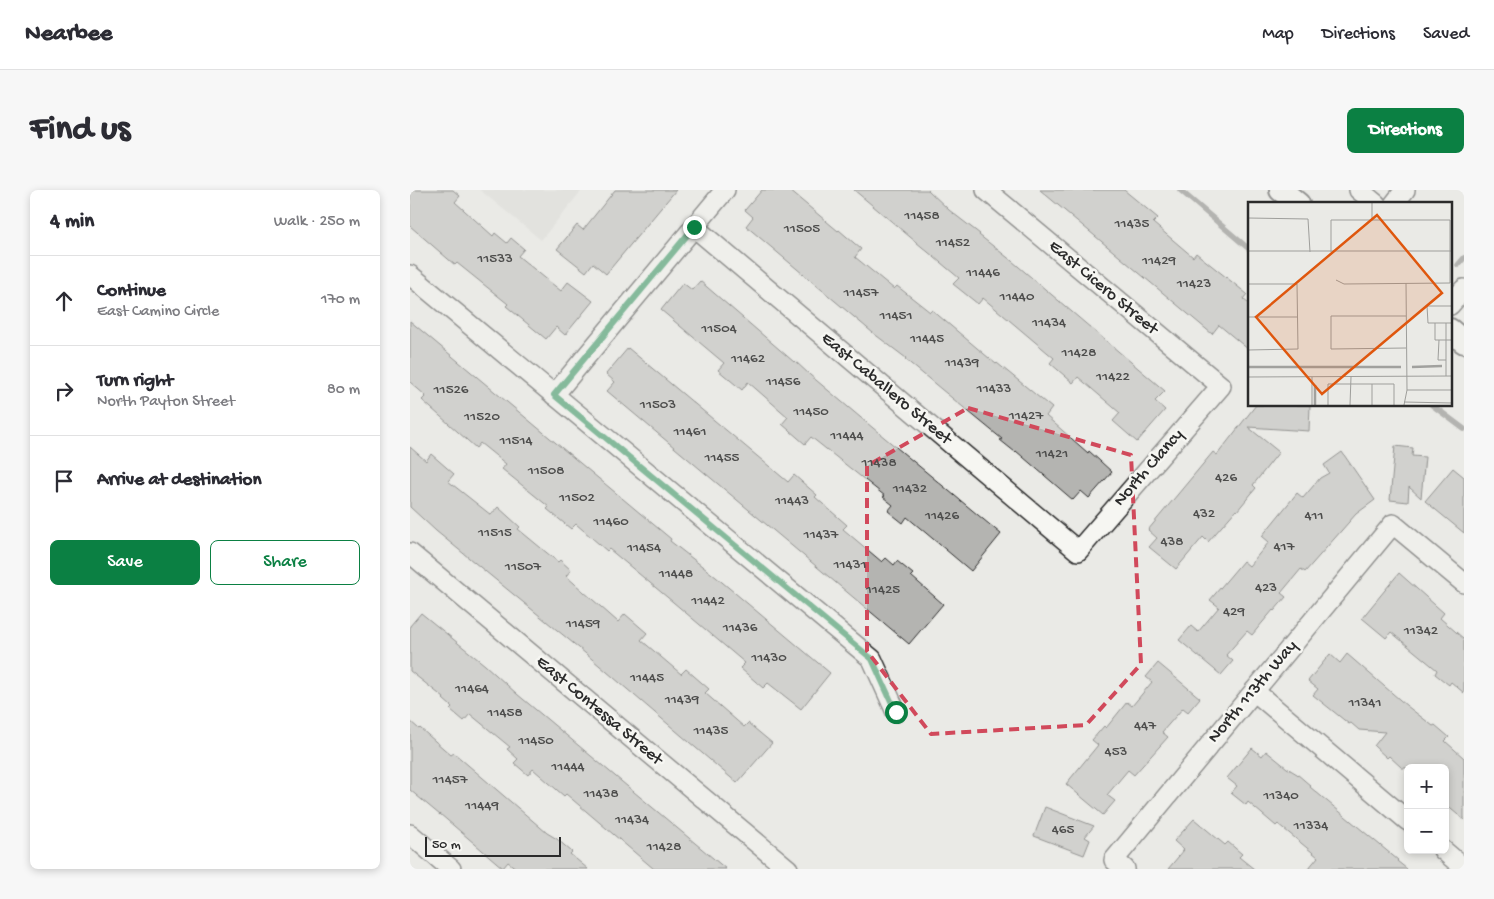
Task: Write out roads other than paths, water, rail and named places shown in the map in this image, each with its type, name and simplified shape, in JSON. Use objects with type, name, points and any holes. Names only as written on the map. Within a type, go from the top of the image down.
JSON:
[{"type":"main road","points":[[1281,190],[1296,202]]},
{"type":"main road","points":[[1452,332],[1464,342]]},
{"type":"street","points":[[554,395],[724,190]]},
{"type":"street","name":"East Cicero Street","points":[[986,190],[1220,386]]},
{"type":"street","points":[[1359,190],[1374,202]]},
{"type":"street","points":[[1396,202],[1405,190]]},
{"type":"street","name":"East Caballero Street","points":[[694,227],[1078,550]]},
{"type":"street","points":[[410,275],[872,659],[896,712]]},
{"type":"street","points":[[1452,303],[1464,289]]},
{"type":"street","name":"North Clancy","points":[[1078,550],[1220,386]]},
{"type":"street","name":"North 113th Way","points":[[1119,864],[1254,691],[1392,524],[1464,583]]},
{"type":"street","name":"East Contessa Street","points":[[410,554],[788,869]]},
{"type":"street","points":[[1254,691],[1404,818]]},
{"type":"street","points":[[410,834],[451,869]]},
{"type":"street","points":[[1447,854],[1464,868]]},
{"type":"waterway","points":[[1180,190],[1248,248]]},
{"type":"waterway","points":[[1458,265],[1464,258]]},
{"type":"waterway","points":[[1433,406],[1464,429]]}]
